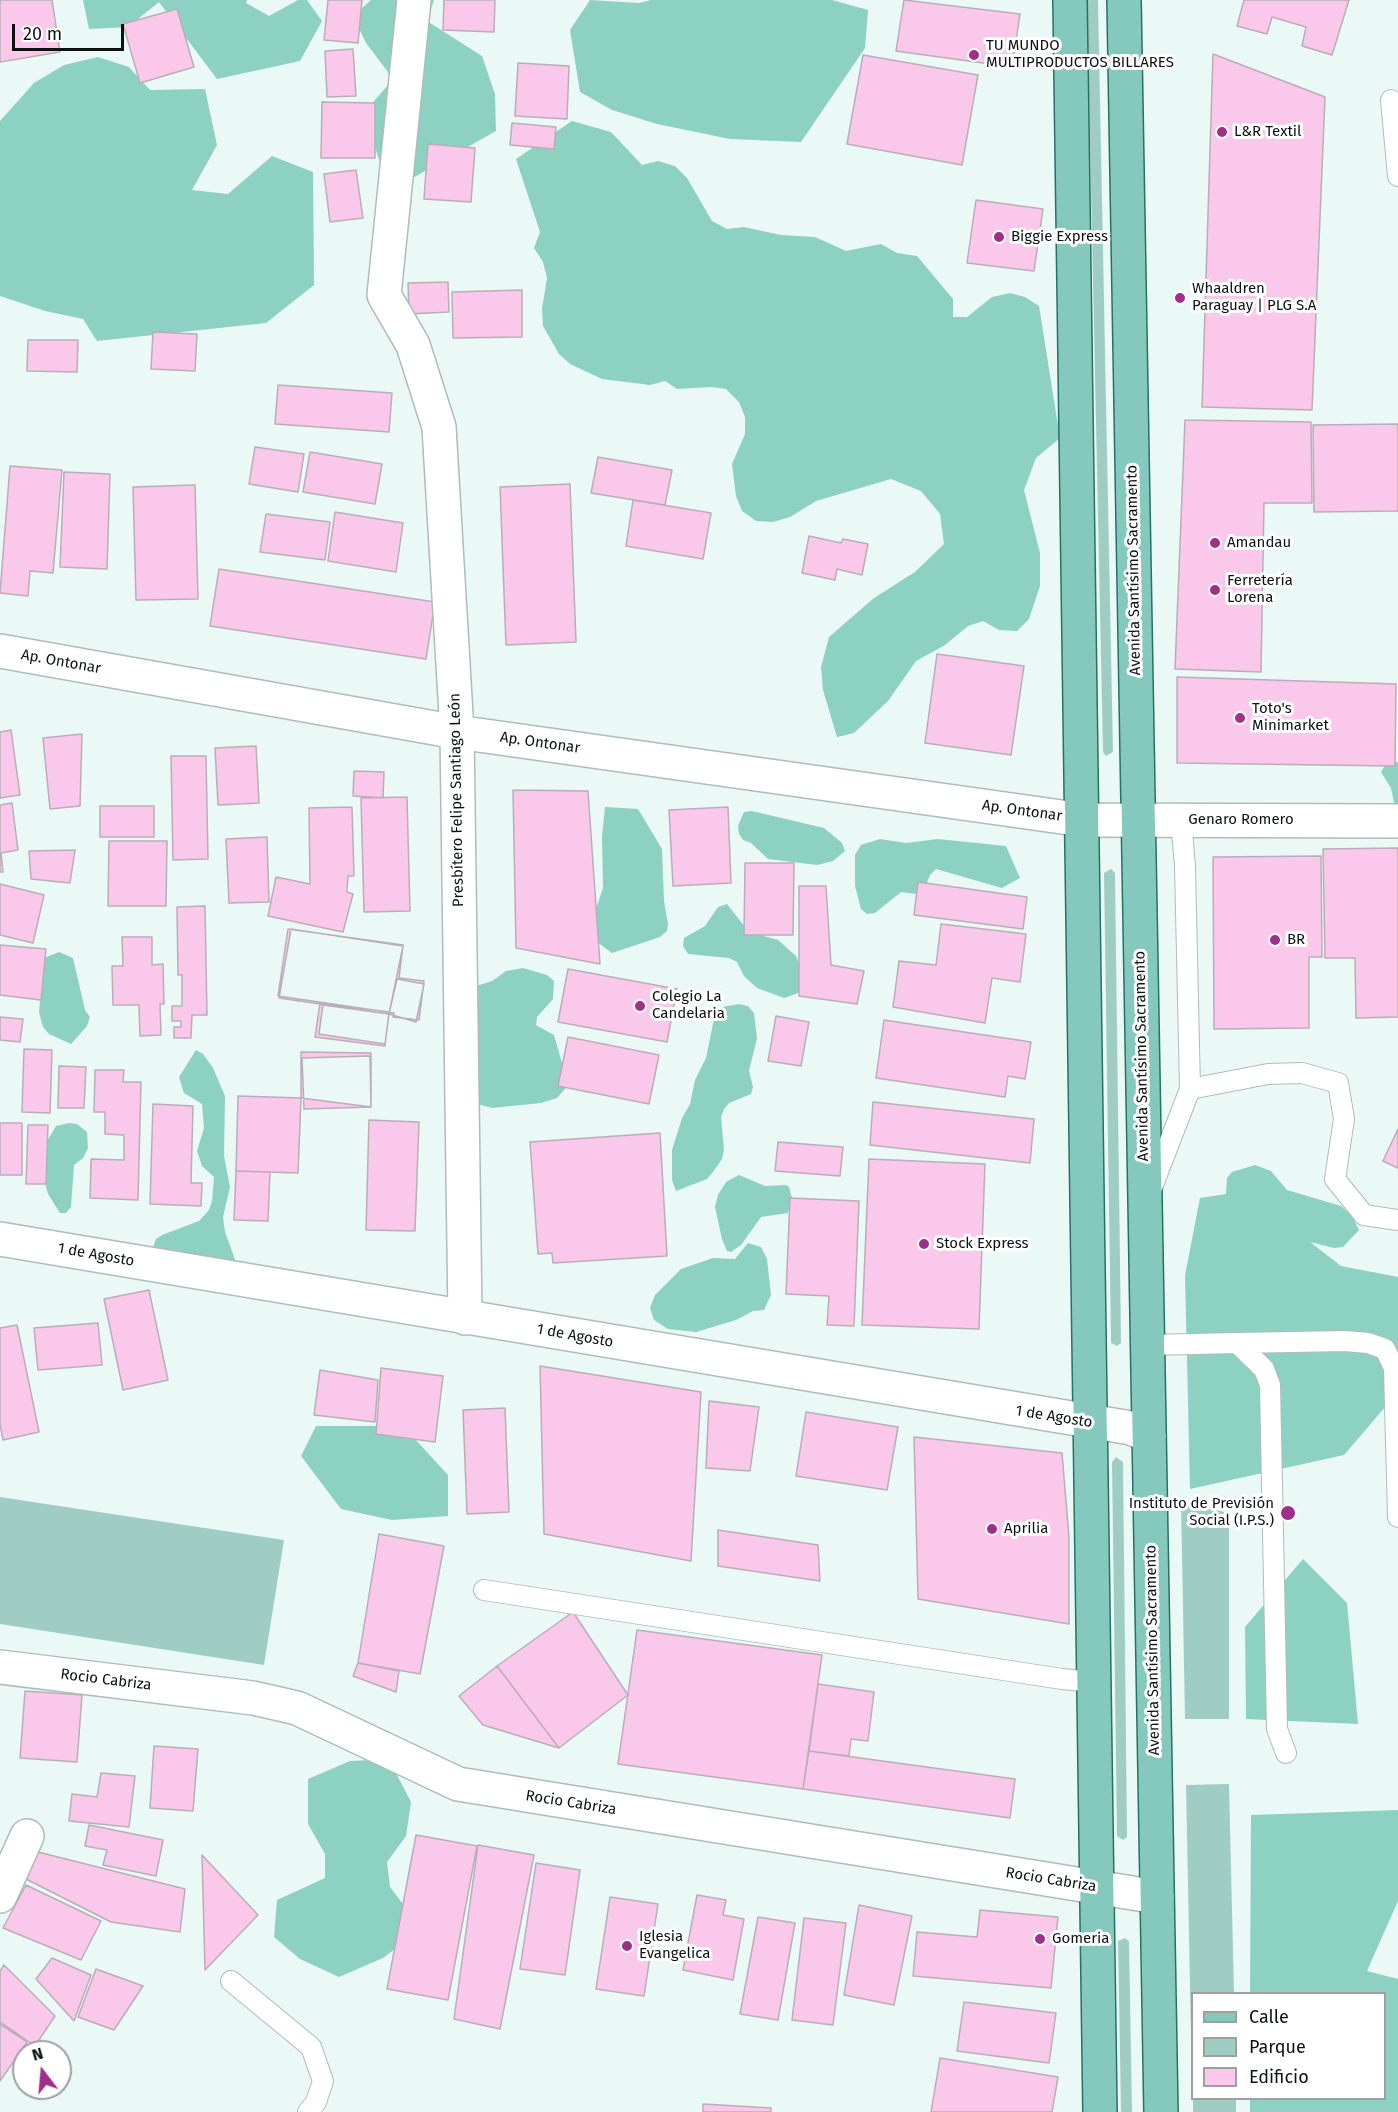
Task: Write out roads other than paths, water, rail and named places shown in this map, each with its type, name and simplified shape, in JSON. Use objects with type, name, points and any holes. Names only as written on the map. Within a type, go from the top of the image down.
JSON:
[{"type":"main road","points":[[1070,0],[1100,2112]]},
{"type":"main road","name":"Avenida Santísimo Sacramento","points":[[1124,0],[1161,2112]]},
{"type":"street","name":"Presbítero Felipe Santiago León","points":[[414,0],[384,295],[413,345],[438,427],[457,732],[465,1318]]},
{"type":"street","name":"Ap. Ontonar","points":[[0,651],[457,732],[1083,820]]},
{"type":"street","name":"Genaro Romero","points":[[1083,820],[1398,821]]},
{"type":"street","name":"1 de Agosto","points":[[0,1239],[1091,1424],[1131,1428],[1149,1436]]},
{"type":"street","name":"Rocio Cabriza","points":[[0,1666],[253,1698],[297,1708],[458,1784],[1157,1897]]},
{"type":"street","points":[[0,1896],[27,1836]]},
{"type":"lane","points":[[1391,99],[1398,176]]},
{"type":"lane","points":[[1145,1206],[1190,1089],[1185,866],[1181,819]]},
{"type":"lane","points":[[1190,1089],[1268,1074],[1302,1074],[1338,1083],[1344,1119],[1335,1179],[1364,1215],[1398,1220]]},
{"type":"lane","points":[[1148,1345],[1345,1341],[1391,1348],[1395,1368],[1398,1517]]},
{"type":"lane","points":[[1237,1343],[1264,1369],[1270,1384],[1277,1730],[1286,1753]]},
{"type":"lane","points":[[484,1590],[1062,1679],[1095,1682]]},
{"type":"lane","points":[[231,1981],[312,2047],[323,2081],[316,2102],[308,2112]]},
{"type":"place","name":"TU MUNDO MULTIPRODUCTOS BILLARES","points":[[974,55]]},
{"type":"place","name":"L&R Textil","points":[[1222,132]]},
{"type":"place","name":"Biggie Express","points":[[999,237]]},
{"type":"place","name":"Whaaldren Paraguay | PLG S.A","points":[[1180,298]]},
{"type":"place","name":"Amandau","points":[[1215,543]]},
{"type":"place","name":"Ferretería Lorena","points":[[1215,590]]},
{"type":"place","name":"Toto's Minimarket","points":[[1240,718]]},
{"type":"place","name":"BR","points":[[1275,940]]},
{"type":"place","name":"Colegio La Candelaria","points":[[640,1006]]},
{"type":"place","name":"Stock Express","points":[[924,1244]]},
{"type":"place","name":"Instituto de Previsión Social (I.P.S.)","points":[[1288,1513]]},
{"type":"place","name":"Aprilia","points":[[992,1529]]},
{"type":"place","name":"Gomeria","points":[[1040,1939]]},
{"type":"place","name":"Iglesia Evangelica","points":[[627,1946]]}]
